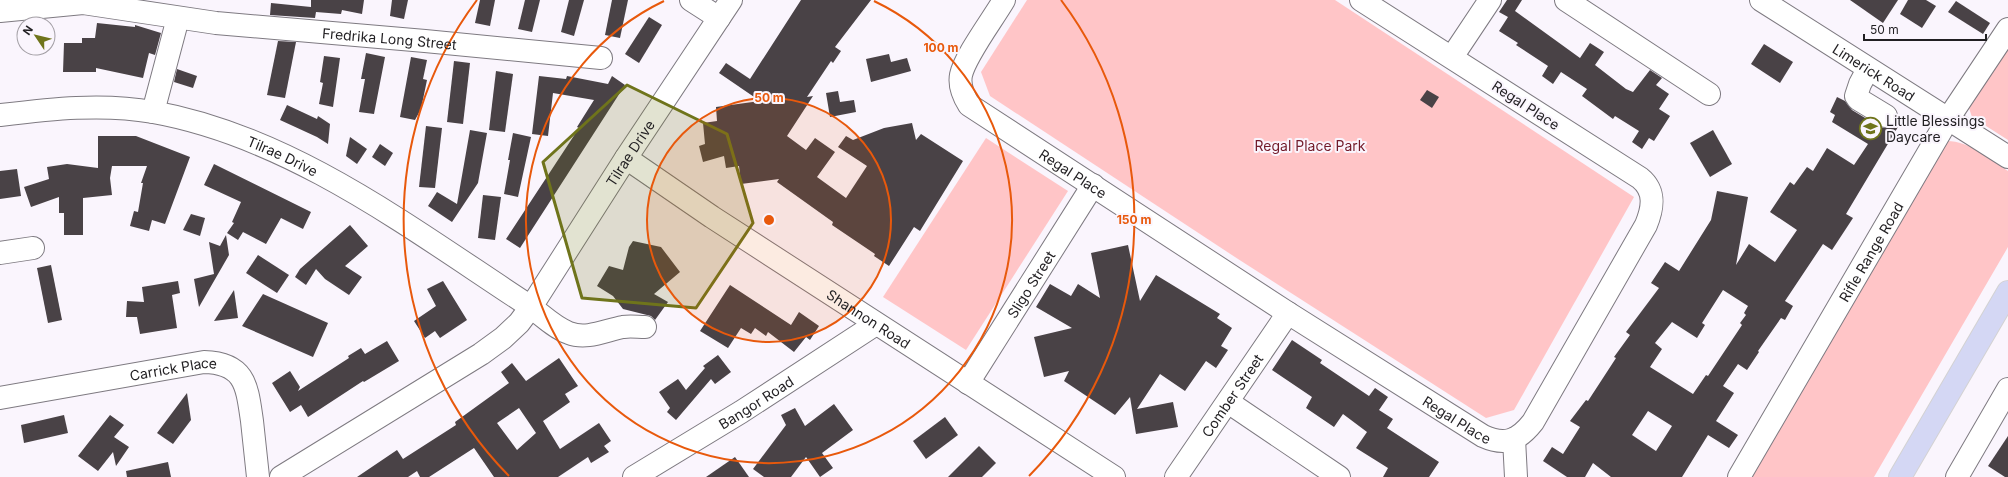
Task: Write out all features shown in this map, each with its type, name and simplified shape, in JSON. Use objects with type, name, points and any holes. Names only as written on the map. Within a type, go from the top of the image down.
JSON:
[{"type":"main road","points":[[1900,477],[2007,295]]},
{"type":"street","points":[[691,0],[725,9]]},
{"type":"street","name":"Regal Place","points":[[1004,0],[965,63],[960,77],[964,98],[969,105],[1288,313],[1483,436],[1502,442],[1514,439],[1521,435],[1533,422],[1642,232],[1650,216],[1652,196],[1645,183],[1640,178],[1361,0]]},
{"type":"street","points":[[1452,57],[1490,0]]},
{"type":"street","points":[[1566,0],[1710,94]]},
{"type":"street","name":"Limerick Road","points":[[1761,0],[2008,157]]},
{"type":"street","name":"Fredrika Long Street","points":[[0,11],[83,2],[216,23],[601,58]]},
{"type":"street","name":"Tilrae Drive","points":[[281,477],[481,354],[503,338],[519,322],[531,307],[626,158],[725,9]]},
{"type":"street","points":[[153,112],[178,18]]},
{"type":"street","name":"Rifle Range Road","points":[[1739,477],[1948,119],[2008,29]]},
{"type":"street","points":[[1868,68],[1856,96],[1858,99],[1886,116]]},
{"type":"street","name":"Tilrae Drive","points":[[0,115],[52,108],[94,106],[153,112],[226,131],[302,163],[402,223],[531,307]]},
{"type":"street","name":"Shannon Road","points":[[626,158],[712,217],[1114,477]]},
{"type":"street","name":"Sligo Street","points":[[968,383],[1093,185]]},
{"type":"street","points":[[0,253],[33,248]]},
{"type":"street","points":[[531,307],[559,329],[570,334],[593,334],[625,327],[645,327]]},
{"type":"street","name":"Comber Street","points":[[1176,477],[1288,313]]},
{"type":"street","name":"Bangor Road","points":[[634,477],[741,412],[876,324]]},
{"type":"street","name":"Carrick Place","points":[[0,398],[204,362],[223,364],[237,373],[243,380],[248,390],[258,477]]},
{"type":"street","points":[[1957,477],[2008,389]]},
{"type":"street","points":[[1228,402],[1339,477]]},
{"type":"street","points":[[1514,439],[1516,477]]},
{"type":"highlighted area","points":[[627,85],[727,134],[753,223],[696,308],[582,298],[543,162]]},
{"type":"green space","name":"Regal Place Park","points":[[1027,0],[1335,0],[1634,197],[1514,410],[1486,418],[1238,259],[990,96],[981,72]]},
{"type":"green space","points":[[2008,48],[2008,140],[1972,117],[1969,108]]},
{"type":"green space","points":[[986,138],[1068,191],[966,350],[883,297]]},
{"type":"green space","points":[[1947,141],[1971,147],[2008,171],[2008,247],[1874,477],[1748,477]]},
{"type":"building","points":[[311,0],[364,0],[362,14],[342,10],[341,14],[316,12],[315,18],[270,15],[271,3],[311,7]]},
{"type":"building","points":[[392,0],[408,0],[404,19],[390,16]]},
{"type":"building","points":[[480,0],[495,0],[490,26],[475,23]]},
{"type":"building","points":[[525,0],[540,0],[532,32],[518,29]]},
{"type":"building","points":[[569,0],[584,0],[574,36],[561,32]]},
{"type":"building","points":[[612,0],[628,0],[620,38],[605,35]]},
{"type":"building","points":[[801,0],[871,0],[835,47],[841,51],[833,63],[831,61],[807,97],[813,96],[787,136],[806,150],[815,138],[835,152],[817,177],[846,198],[867,166],[838,147],[846,136],[853,140],[884,128],[912,123],[916,140],[921,134],[963,161],[920,231],[914,227],[889,266],[874,256],[875,254],[832,225],[833,222],[777,182],[779,179],[741,184],[739,166],[726,168],[724,156],[703,162],[699,146],[705,144],[703,123],[717,121],[716,107],[760,101],[719,73],[726,63],[750,79]]},
{"type":"building","points":[[1507,0],[1522,0],[1515,11],[1580,58],[1590,43],[1604,52],[1595,65],[1626,89],[1633,92],[1650,70],[1662,78],[1656,85],[1669,94],[1659,109],[1670,116],[1654,141],[1649,138],[1642,149],[1632,142],[1639,131],[1615,116],[1613,119],[1582,96],[1587,89],[1561,72],[1553,84],[1542,76],[1548,66],[1516,45],[1518,43],[1499,31],[1508,17],[1499,12]]},
{"type":"building","points":[[1850,0],[1898,0],[1883,23]]},
{"type":"building","points":[[1908,0],[1926,0],[1936,6],[1922,28],[1900,14]]},
{"type":"building","points":[[1956,1],[1990,23],[1983,34],[1948,12]]},
{"type":"building","points":[[649,17],[662,25],[639,63],[625,54]]},
{"type":"building","points":[[97,23],[135,27],[135,25],[161,33],[155,55],[149,53],[143,78],[96,68],[96,72],[63,72],[64,43],[82,43],[82,38],[95,38]]},
{"type":"building","points":[[278,41],[296,42],[285,98],[267,95]]},
{"type":"building","points":[[1764,44],[1793,62],[1780,83],[1751,64]]},
{"type":"building","points":[[366,53],[385,57],[374,114],[359,112],[365,79],[361,79]]},
{"type":"building","points":[[889,54],[891,62],[907,58],[911,71],[871,82],[866,59]]},
{"type":"building","points":[[324,56],[340,58],[333,107],[319,104],[323,83],[320,82]]},
{"type":"building","points":[[411,57],[427,60],[423,79],[427,80],[421,109],[415,120],[400,117]]},
{"type":"building","points":[[454,61],[470,63],[463,124],[447,122]]},
{"type":"building","points":[[177,69],[197,76],[193,88],[174,82]]},
{"type":"building","points":[[496,71],[513,74],[505,132],[489,130]]},
{"type":"building","points":[[539,76],[566,79],[567,76],[608,84],[612,76],[625,85],[520,248],[506,239],[579,128],[577,127],[594,100],[553,93],[548,136],[532,134]]},
{"type":"building","points":[[1427,90],[1439,97],[1432,108],[1420,100]]},
{"type":"building","points":[[838,91],[840,102],[854,100],[856,112],[830,117],[826,93]]},
{"type":"building","points":[[1837,97],[1845,101],[1852,110],[1880,127],[1886,128],[1894,125],[1898,127],[1846,214],[1853,218],[1832,250],[1823,244],[1785,301],[1793,306],[1785,320],[1781,318],[1747,370],[1738,364],[1723,386],[1734,393],[1716,421],[1738,435],[1729,448],[1708,435],[1682,477],[1611,477],[1593,463],[1585,477],[1567,477],[1543,461],[1552,447],[1563,454],[1580,427],[1570,421],[1586,400],[1588,401],[1616,358],[1614,357],[1630,335],[1626,332],[1659,288],[1651,283],[1665,262],[1679,271],[1711,220],[1717,191],[1748,197],[1736,265],[1749,244],[1775,262],[1797,230],[1770,212],[1790,182],[1794,185],[1807,167],[1813,171],[1827,148],[1854,165],[1868,144],[1832,122],[1835,115],[1830,112]],"holes":[[[1723,290],[1748,306],[1744,313],[1746,315],[1740,323],[1742,325],[1708,376],[1706,375],[1693,394],[1650,367],[1662,349],[1655,343],[1672,322],[1697,338],[1705,325],[1702,323]],[[1648,411],[1672,426],[1656,451],[1632,435]]]},
{"type":"building","points":[[287,105],[317,119],[318,116],[330,124],[328,144],[317,137],[280,120]]},
{"type":"building","points":[[426,126],[442,128],[435,188],[419,187]]},
{"type":"building","points":[[470,130],[487,133],[478,183],[452,222],[428,206],[437,192],[457,204]]},
{"type":"building","points":[[1713,130],[1732,164],[1710,177],[1690,143]]},
{"type":"building","points":[[513,133],[531,137],[518,197],[504,194]]},
{"type":"building","points":[[98,136],[136,136],[190,157],[165,224],[152,220],[149,231],[130,226],[134,211],[138,212],[143,183],[141,183],[147,166],[112,166],[110,178],[112,195],[83,198],[83,235],[64,235],[64,213],[59,213],[59,197],[31,207],[24,187],[49,179],[47,167],[67,164],[98,168]]},
{"type":"building","points":[[350,137],[367,149],[357,164],[346,156]]},
{"type":"building","points":[[380,144],[393,153],[385,166],[372,157]]},
{"type":"building","points":[[214,164],[311,212],[303,229],[281,218],[266,244],[243,232],[238,240],[227,233],[234,223],[232,222],[241,202],[204,185]]},
{"type":"building","points":[[17,169],[21,196],[0,199],[0,171]]},
{"type":"building","points":[[483,195],[501,197],[495,240],[478,238]]},
{"type":"building","points":[[191,214],[205,218],[200,236],[183,230]]},
{"type":"building","points":[[350,225],[368,246],[345,266],[362,277],[349,295],[325,279],[316,269],[306,285],[295,277],[300,269]]},
{"type":"building","points":[[226,235],[229,255],[199,307],[194,279],[214,274],[209,242],[220,246]]},
{"type":"building","points":[[633,241],[661,247],[680,272],[654,294],[668,302],[655,320],[651,316],[623,309],[613,296],[597,286],[609,266],[623,270],[629,247]]},
{"type":"building","points":[[1128,245],[1140,301],[1156,275],[1220,314],[1217,318],[1232,328],[1221,346],[1228,350],[1216,368],[1206,361],[1185,391],[1160,374],[1137,409],[1173,402],[1178,427],[1136,434],[1130,397],[1115,415],[1064,381],[1069,371],[1044,377],[1034,337],[1072,328],[1036,307],[1050,284],[1071,296],[1078,284],[1100,298],[1091,253]]},
{"type":"building","points":[[258,255],[289,275],[277,293],[246,273]]},
{"type":"building","points":[[51,265],[62,320],[48,323],[37,268]]},
{"type":"building","points":[[178,281],[180,293],[172,295],[177,328],[140,334],[137,317],[126,317],[127,301],[144,302],[142,287]]},
{"type":"building","points":[[443,281],[467,320],[440,338],[435,331],[425,338],[414,321],[436,306],[427,289]]},
{"type":"building","points":[[730,285],[791,325],[799,312],[819,326],[810,340],[806,337],[794,352],[768,332],[766,336],[755,328],[751,334],[741,328],[728,348],[700,331]]},
{"type":"building","points":[[234,290],[238,318],[214,321]]},
{"type":"building","points":[[263,294],[328,323],[313,357],[242,326]]},
{"type":"building","points":[[1292,340],[1322,360],[1320,363],[1369,396],[1375,388],[1388,397],[1379,410],[1393,419],[1387,428],[1439,462],[1429,477],[1383,477],[1388,468],[1356,448],[1367,432],[1343,414],[1334,427],[1306,408],[1312,397],[1272,370]]},
{"type":"building","points":[[387,341],[399,361],[364,382],[363,381],[308,417],[301,405],[290,412],[272,383],[290,371],[300,387],[298,391],[349,358],[348,356],[361,348],[365,354]]},
{"type":"building","points":[[718,355],[731,372],[715,384],[711,379],[676,420],[667,412],[670,408],[659,392],[678,379],[686,390],[705,368],[703,366]]},
{"type":"building","points":[[559,358],[578,386],[565,394],[570,402],[543,421],[560,449],[599,423],[611,441],[604,446],[609,452],[591,463],[588,457],[558,477],[494,477],[474,448],[429,477],[420,477],[417,471],[408,477],[357,477],[397,450],[403,459],[456,425],[455,422],[509,383],[501,372],[512,363],[526,381]],"holes":[[[519,408],[536,433],[517,450],[497,423]]]},
{"type":"building","points":[[187,393],[191,420],[173,444],[157,433]]},
{"type":"building","points":[[834,404],[853,430],[822,453],[833,468],[820,477],[806,457],[791,477],[764,477],[753,469],[786,425],[781,415],[795,408],[805,426]]},
{"type":"building","points":[[64,415],[68,433],[24,443],[21,425]]},
{"type":"building","points":[[110,415],[124,425],[114,437],[129,447],[116,466],[113,452],[98,471],[78,456]]},
{"type":"building","points":[[945,417],[958,435],[926,459],[913,441]]},
{"type":"building","points":[[2008,436],[2008,477],[2005,477],[1988,466]]},
{"type":"building","points":[[979,446],[996,463],[982,477],[948,477]]},
{"type":"building","points":[[735,457],[749,477],[706,477]]},
{"type":"building","points":[[168,462],[171,477],[127,477],[126,471]]},
{"type":"place","name":"Little Blessings Daycare","points":[[1871,128]]}]
